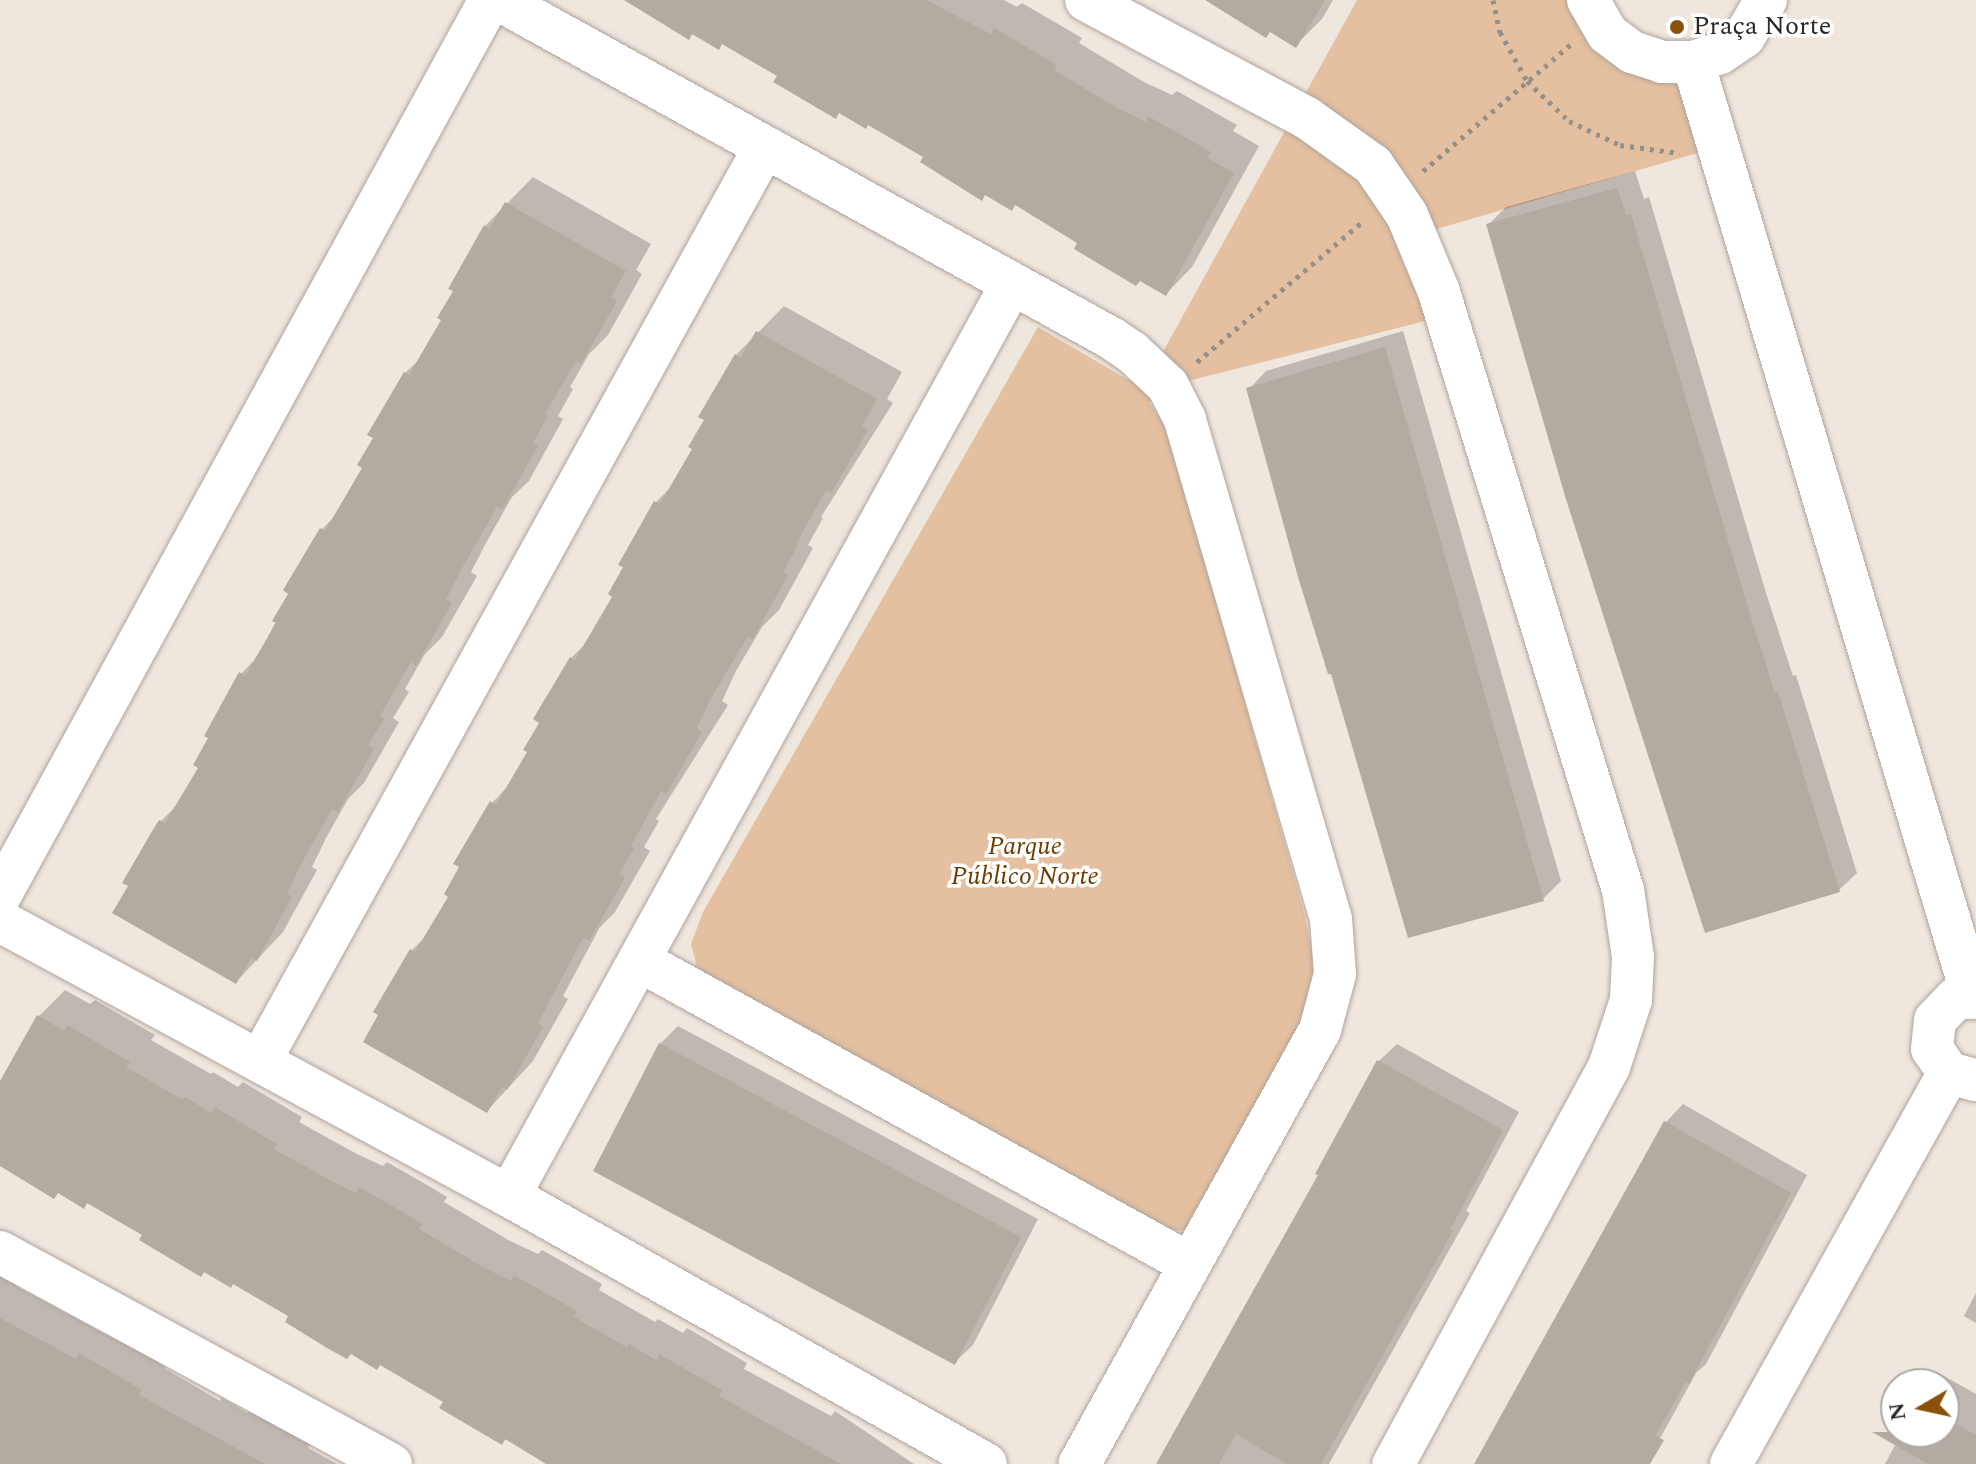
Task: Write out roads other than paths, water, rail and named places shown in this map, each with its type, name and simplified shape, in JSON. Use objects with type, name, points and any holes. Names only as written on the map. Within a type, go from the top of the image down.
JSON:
[{"type":"street","points":[[0,896],[490,0]]},
{"type":"street","points":[[499,0],[1132,352],[1168,386],[1185,420],[1331,919],[1335,974],[1320,1030],[1079,1464]]},
{"type":"street","points":[[1086,0],[1307,118],[1373,165],[1407,215],[1439,292],[1623,890],[1633,957],[1631,1000],[1609,1067],[1393,1464]]},
{"type":"street","points":[[1588,0],[1608,34],[1632,52],[1662,62],[1693,62],[1720,53],[1744,37],[1766,0]]},
{"type":"street","points":[[1693,62],[1975,997],[1955,999],[1935,1020],[1932,1049],[1962,1077],[1731,1464]]},
{"type":"street","points":[[260,1061],[764,148]]},
{"type":"street","points":[[509,1196],[1011,285]]},
{"type":"street","points":[[0,921],[509,1196],[986,1464]]},
{"type":"street","points":[[640,961],[1190,1264]]},
{"type":"street","points":[[0,1252],[391,1464]]},
{"type":"place","name":"Praça Norte","points":[[1677,27]]},
{"type":"park label","name":"Parque Público Norte","points":[[1025,862]]}]
